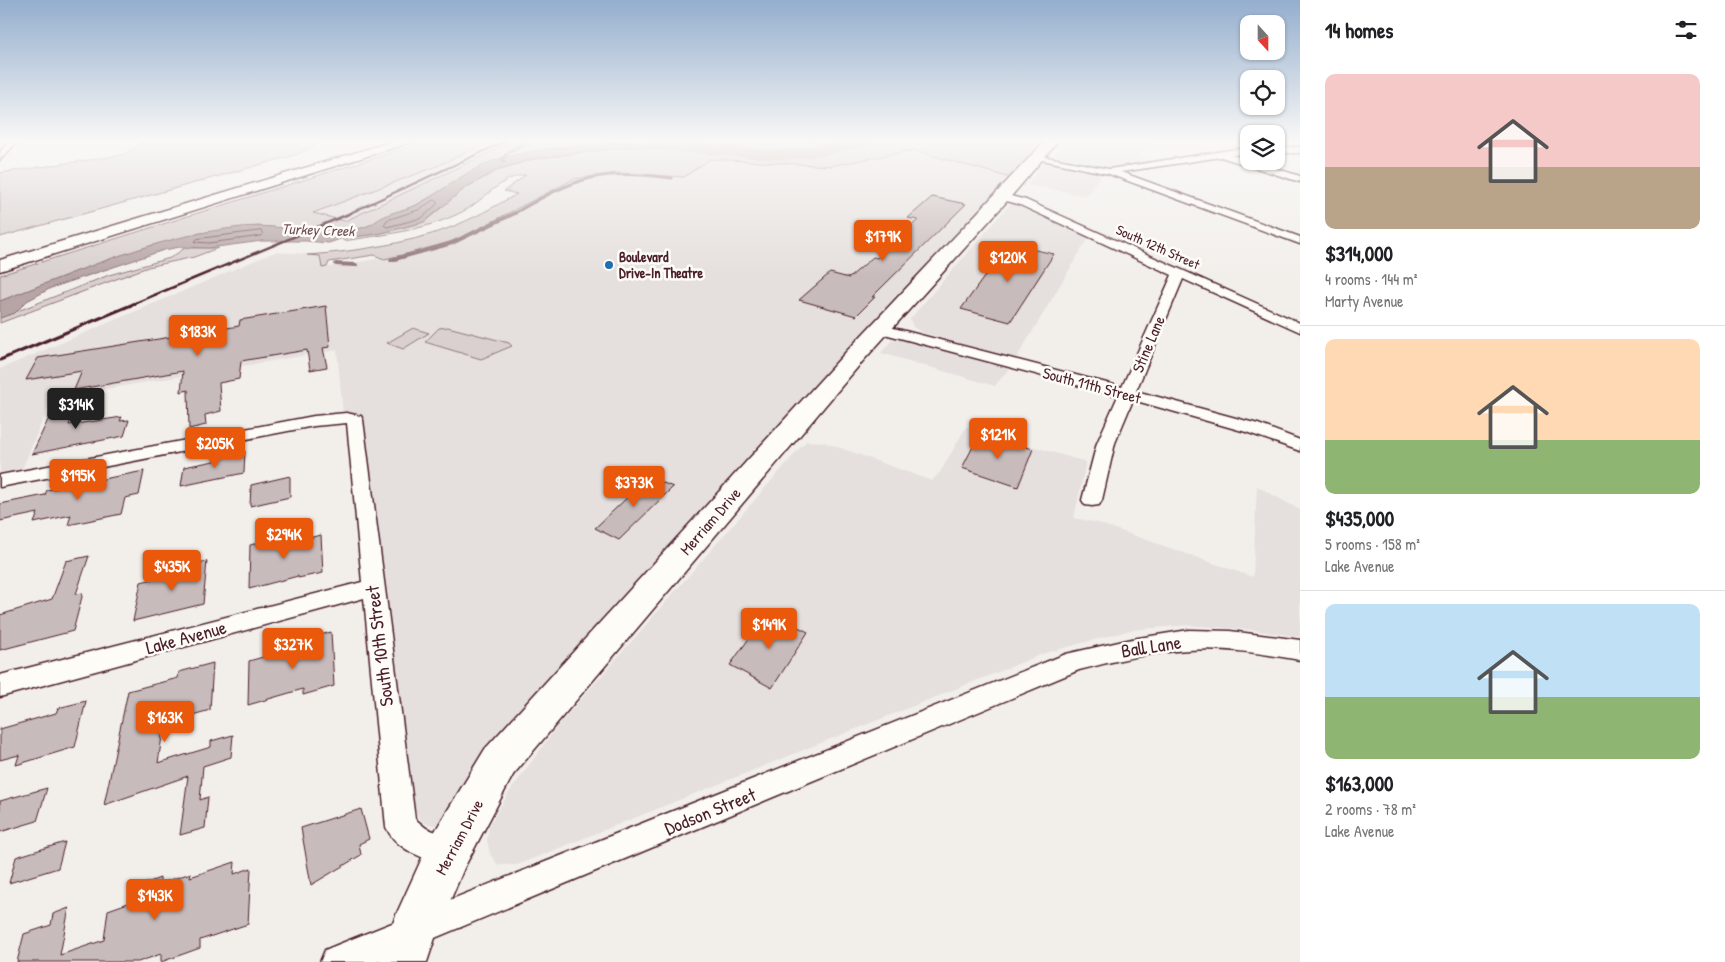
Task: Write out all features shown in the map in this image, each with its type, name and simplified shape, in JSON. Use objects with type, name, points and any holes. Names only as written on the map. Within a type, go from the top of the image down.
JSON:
[{"type":"main road","points":[[0,257],[238,186]]},
{"type":"main road","points":[[0,266],[262,186]]},
{"type":"main road","name":"Merriam Drive","points":[[408,947],[448,852],[499,762],[854,357],[1013,186]]},
{"type":"street","points":[[1149,186],[1300,241]]},
{"type":"street","name":"South 12th Street","points":[[1003,197],[1022,202],[1300,328]]},
{"type":"street","name":"Stine Lane","points":[[1092,500],[1106,443],[1178,273]]},
{"type":"street","name":"South 11th Street","points":[[882,329],[1252,428],[1300,446]]},
{"type":"street","name":"South 10th Street","points":[[0,481],[314,421],[346,418],[354,420],[401,827],[416,840],[448,852]]},
{"type":"street","name":"Lake Avenue","points":[[0,686],[372,588]]},
{"type":"street","name":"Ball Lane","points":[[1008,689],[1075,661],[1137,646],[1190,640],[1242,642],[1300,650]]},
{"type":"street","name":"Dodson Street","points":[[337,962],[408,947],[1008,689]]},
{"type":"shaded area","points":[[0,186],[184,186],[0,237]]},
{"type":"shaded area","points":[[285,186],[385,186],[313,213],[345,221],[419,186],[450,186],[416,205],[384,216],[378,222],[362,228],[333,232],[259,226],[200,233],[123,255],[0,301],[0,275]]},
{"type":"shaded area","points":[[384,186],[419,186],[345,221],[312,213]]},
{"type":"shaded area","points":[[469,186],[498,186],[468,209],[432,224],[402,232],[343,241],[343,238],[378,234],[424,222]]},
{"type":"shaded area","points":[[511,186],[561,186],[468,234],[438,247],[384,259],[374,255],[329,262],[327,267],[322,268],[320,256],[307,255],[342,252],[397,243],[433,234],[484,212],[517,194],[504,191]]},
{"type":"shaded area","points":[[557,186],[1004,186],[446,820],[434,825],[424,823],[417,815],[411,802],[363,420],[354,414],[343,413],[337,350],[52,398],[22,469],[0,473],[0,369],[275,252],[320,255],[323,268],[419,252],[468,234]]},
{"type":"shaded area","points":[[1032,186],[1093,186],[1086,196]]},
{"type":"shaded area","points":[[1021,204],[1090,235],[1016,359],[923,333],[913,327],[910,319],[1009,205]]},
{"type":"shaded area","points":[[185,248],[218,248],[194,257],[148,267],[0,323],[0,318],[109,275],[170,258]]},
{"type":"shaded area","points":[[448,327],[509,343],[512,346],[481,359],[425,342],[439,328]]},
{"type":"shaded area","points":[[413,328],[429,333],[403,349],[387,343]]},
{"type":"shaded area","points":[[908,338],[1011,366],[995,386],[881,353],[891,341]]},
{"type":"shaded area","points":[[966,427],[1086,462],[1074,518],[1098,523],[1253,577],[1257,486],[1300,510],[1300,637],[1254,630],[1188,625],[1131,630],[1045,653],[517,865],[498,865],[490,854],[487,840],[489,826],[508,794],[556,728],[806,441],[824,442],[932,481],[941,471]]},
{"type":"water","points":[[448,186],[469,186],[424,222],[378,234],[343,238],[329,243],[262,241],[209,248],[180,247],[164,250],[51,288],[27,301],[15,313],[0,318],[0,301],[149,246],[211,231],[242,227],[257,226],[332,232],[347,231],[362,228],[389,214],[417,205]]},
{"type":"building","points":[[932,197],[966,204],[872,297],[875,297],[856,316],[799,300],[830,273],[849,278],[873,257],[877,258],[910,229],[918,220],[908,218]]},
{"type":"building","points":[[1008,244],[1054,254],[1010,322],[961,309]]},
{"type":"building","points":[[326,306],[330,347],[323,348],[327,367],[310,370],[307,350],[241,361],[239,379],[219,383],[221,411],[205,415],[206,425],[189,429],[188,390],[181,392],[183,371],[74,390],[82,371],[26,380],[38,358],[184,335],[185,331],[204,328],[203,332],[239,326],[240,320]]},
{"type":"building","points":[[77,403],[69,425],[122,417],[120,421],[129,420],[124,436],[32,454],[54,407]]},
{"type":"building","points":[[980,433],[1033,449],[1018,487],[962,468]]},
{"type":"building","points":[[245,451],[244,473],[181,486],[184,467],[219,460],[219,456]]},
{"type":"building","points":[[144,471],[139,495],[125,498],[121,514],[68,525],[71,515],[34,523],[38,513],[0,521],[0,504],[45,495],[47,490]]},
{"type":"building","points":[[290,476],[290,497],[250,506],[251,485]]},
{"type":"building","points":[[649,477],[673,487],[619,540],[595,528]]},
{"type":"building","points":[[321,535],[323,573],[298,578],[298,576],[249,589],[250,545],[282,537],[282,544]]},
{"type":"building","points":[[89,556],[76,594],[83,593],[73,631],[0,650],[0,615],[52,599],[66,561]]},
{"type":"building","points":[[207,561],[203,604],[133,621],[141,582],[177,573],[178,568]]},
{"type":"building","points":[[768,612],[808,632],[772,688],[730,665]]},
{"type":"building","points":[[331,632],[334,686],[303,695],[303,689],[248,705],[249,661],[302,646],[302,640]]},
{"type":"building","points":[[213,663],[210,710],[164,723],[158,763],[211,747],[211,741],[233,735],[231,757],[203,766],[200,800],[208,797],[205,828],[180,835],[188,776],[104,805],[128,691],[178,678],[179,672]]},
{"type":"building","points":[[86,701],[75,747],[16,765],[19,755],[0,760],[0,729],[56,713],[58,708]]},
{"type":"building","points":[[47,788],[37,821],[0,832],[0,801]]},
{"type":"building","points":[[361,809],[369,839],[359,844],[361,855],[311,885],[301,828]]},
{"type":"building","points":[[65,842],[58,868],[9,883],[16,857]]},
{"type":"building","points":[[235,862],[234,874],[251,868],[248,924],[200,940],[200,948],[161,962],[161,954],[138,962],[17,962],[24,934],[51,925],[53,914],[69,908],[60,955],[104,940],[108,910],[128,903],[130,889],[160,878],[160,883],[191,873],[190,877]]},
{"type":"waterway","points":[[513,214],[554,191],[567,186]]},
{"type":"waterway","points":[[391,260],[452,243],[513,214]]},
{"type":"waterway","points":[[336,264],[356,265]]},
{"type":"railway","points":[[348,214],[409,186]]},
{"type":"railway","points":[[133,304],[351,213]]},
{"type":"railway","points":[[0,360],[136,303]]},
{"type":"place","name":"Boulevard Drive-In Theatre","points":[[609,265]]},
{"type":"water label","name":"Turkey Creek","points":[[318,230]]}]
